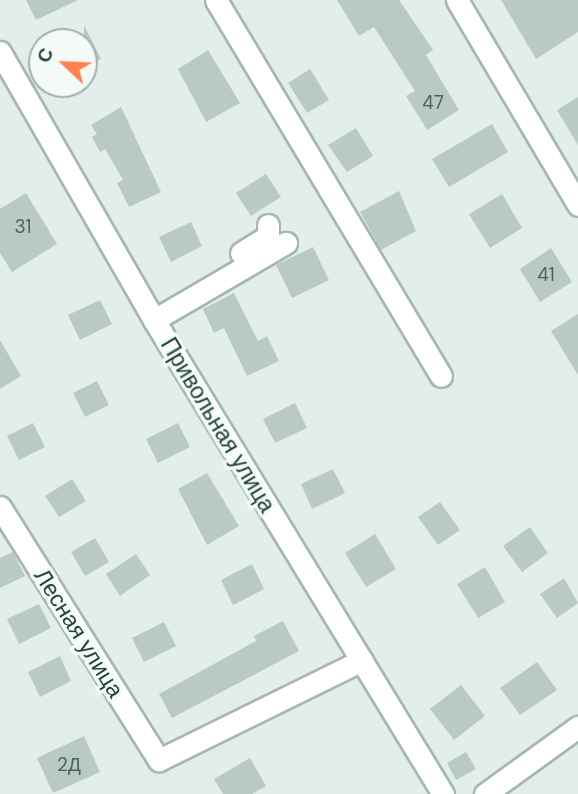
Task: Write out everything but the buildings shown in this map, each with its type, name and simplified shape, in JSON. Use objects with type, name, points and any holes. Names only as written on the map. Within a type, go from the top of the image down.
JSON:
[{"type":"street","points":[[216,0],[441,376]]},
{"type":"street","points":[[457,0],[578,205]]},
{"type":"street","name":"Привольная улица","points":[[0,52],[152,315],[443,794]]},
{"type":"street","points":[[152,315],[268,236],[268,225]]},
{"type":"street","points":[[152,315],[286,243]]},
{"type":"street","name":"Лесная улица","points":[[0,507],[159,760],[362,660]]},
{"type":"street","points":[[485,794],[578,727]]}]
